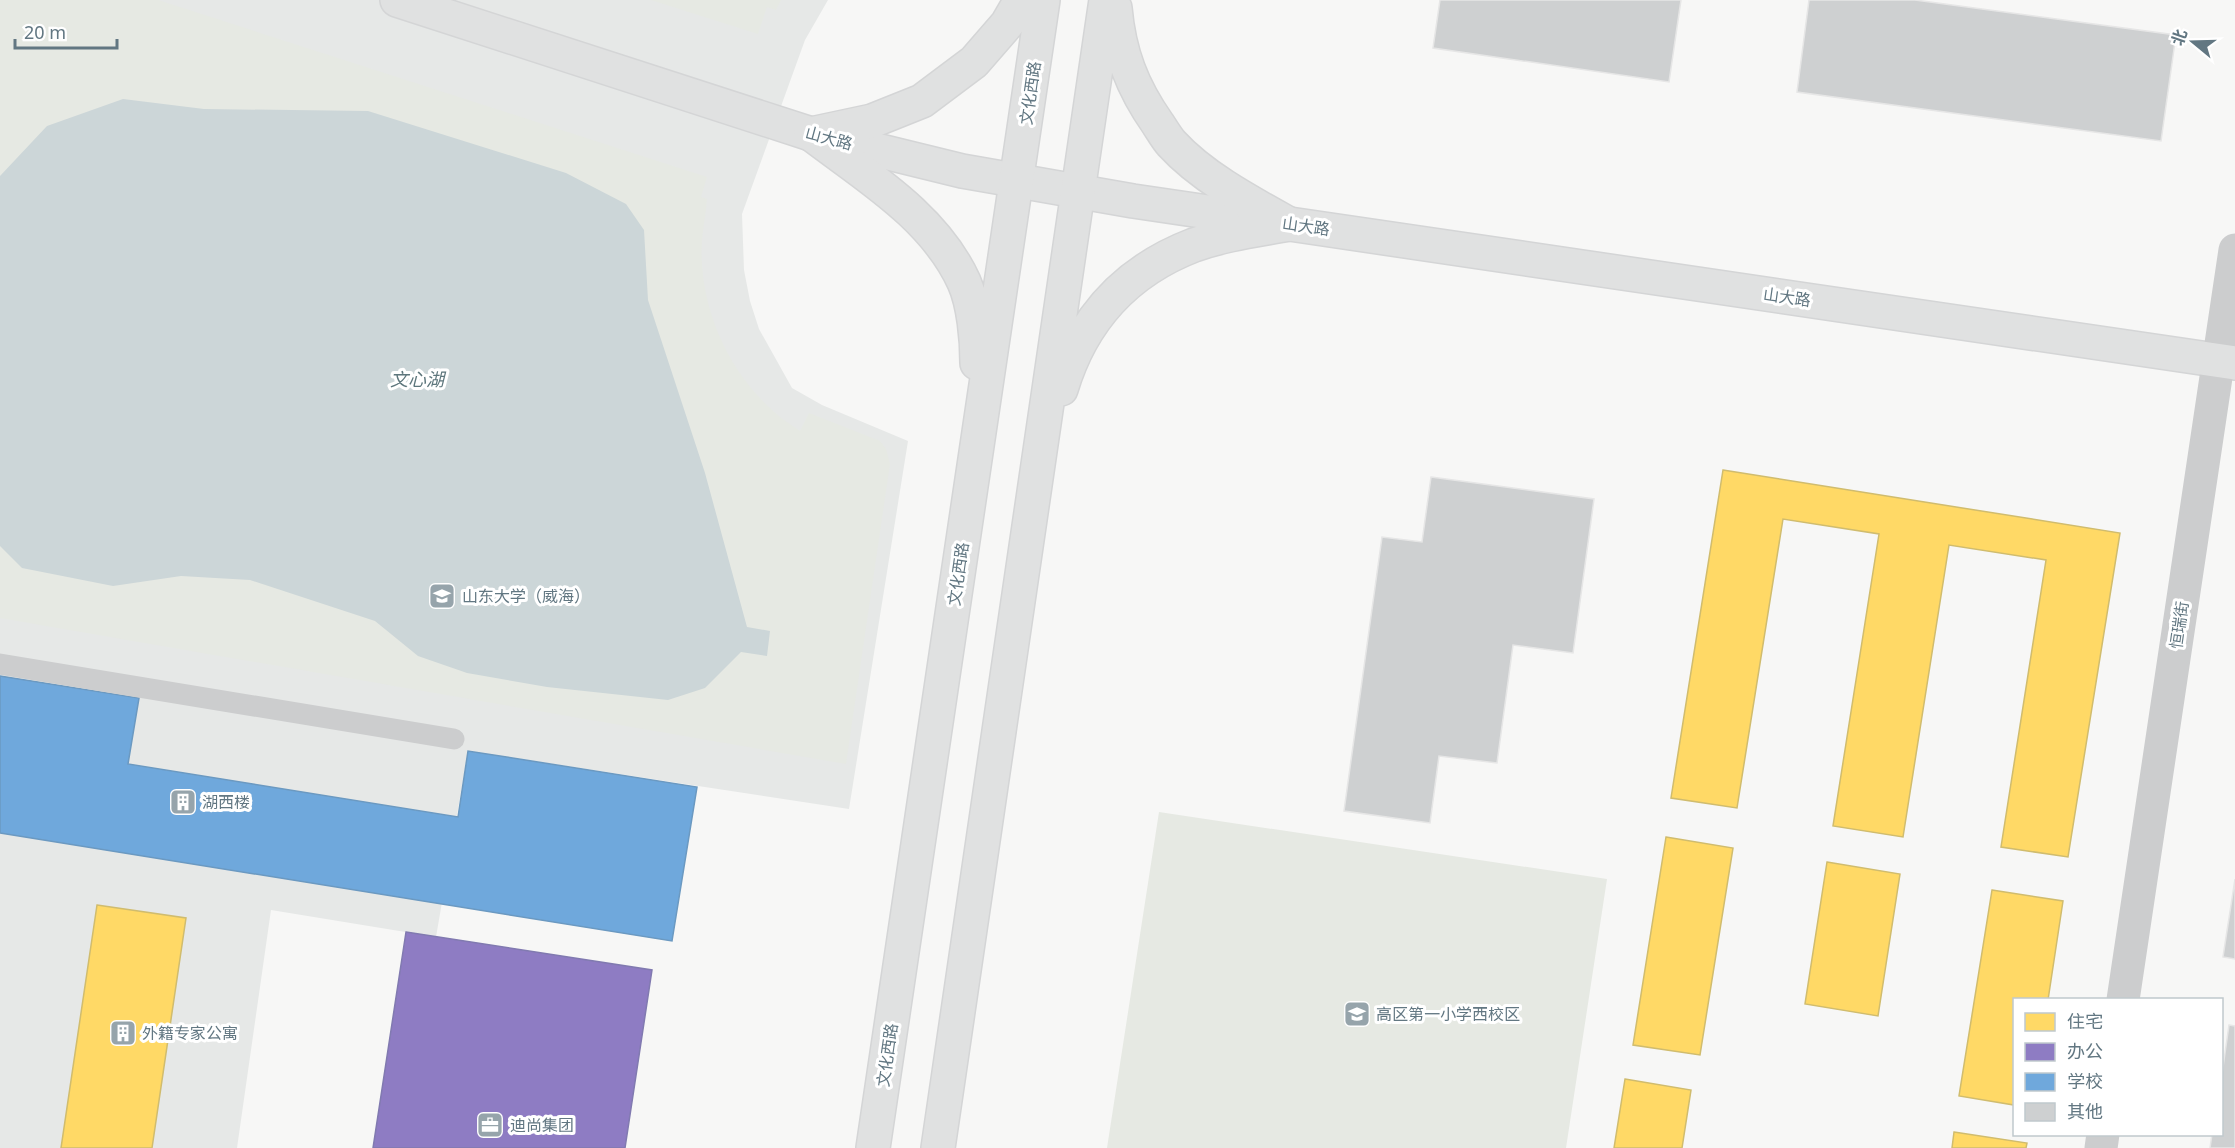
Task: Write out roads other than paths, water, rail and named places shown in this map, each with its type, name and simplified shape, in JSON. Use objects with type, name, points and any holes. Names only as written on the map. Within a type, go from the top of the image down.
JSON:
[{"type":"main road","name":"山大路","points":[[397,0],[811,134],[962,171],[1078,193],[2227,361]]},
{"type":"main road","points":[[811,134],[872,121],[922,101],[974,62],[1007,24],[1021,0]]},
{"type":"main road","name":"文化西路","points":[[873,1148],[1043,0]]},
{"type":"main road","points":[[939,1148],[1106,0]]},
{"type":"main road","points":[[1114,0],[1123,58],[1136,89],[1171,143],[1237,195],[1289,224]]},
{"type":"main road","points":[[811,134],[894,197],[924,224],[942,246],[964,283],[977,336],[977,449]]},
{"type":"main road","points":[[1037,469],[1066,373],[1084,336],[1111,298],[1140,272],[1194,246],[1234,234],[1289,224]]},
{"type":"street","name":"恒瑞街","points":[[2123,998],[2227,361],[2235,250]]},
{"type":"lane","points":[[0,664],[454,739]]},
{"type":"water","name":"文心湖","points":[[123,99],[204,109],[368,111],[566,173],[626,204],[644,230],[648,300],[705,473],[747,627],[770,631],[767,656],[741,652],[705,688],[668,700],[547,687],[467,673],[418,656],[375,621],[250,580],[181,576],[113,586],[22,568],[0,546],[0,176],[47,126]]},
{"type":"place","name":"山东大学（威海）","points":[[442,596]]},
{"type":"place","name":"湖西楼","points":[[183,802]]},
{"type":"place","name":"高区第一小学西校区","points":[[1357,1014]]},
{"type":"place","name":"外籍专家公寓","points":[[123,1033]]},
{"type":"place","name":"迪尚集团","points":[[490,1125]]}]
